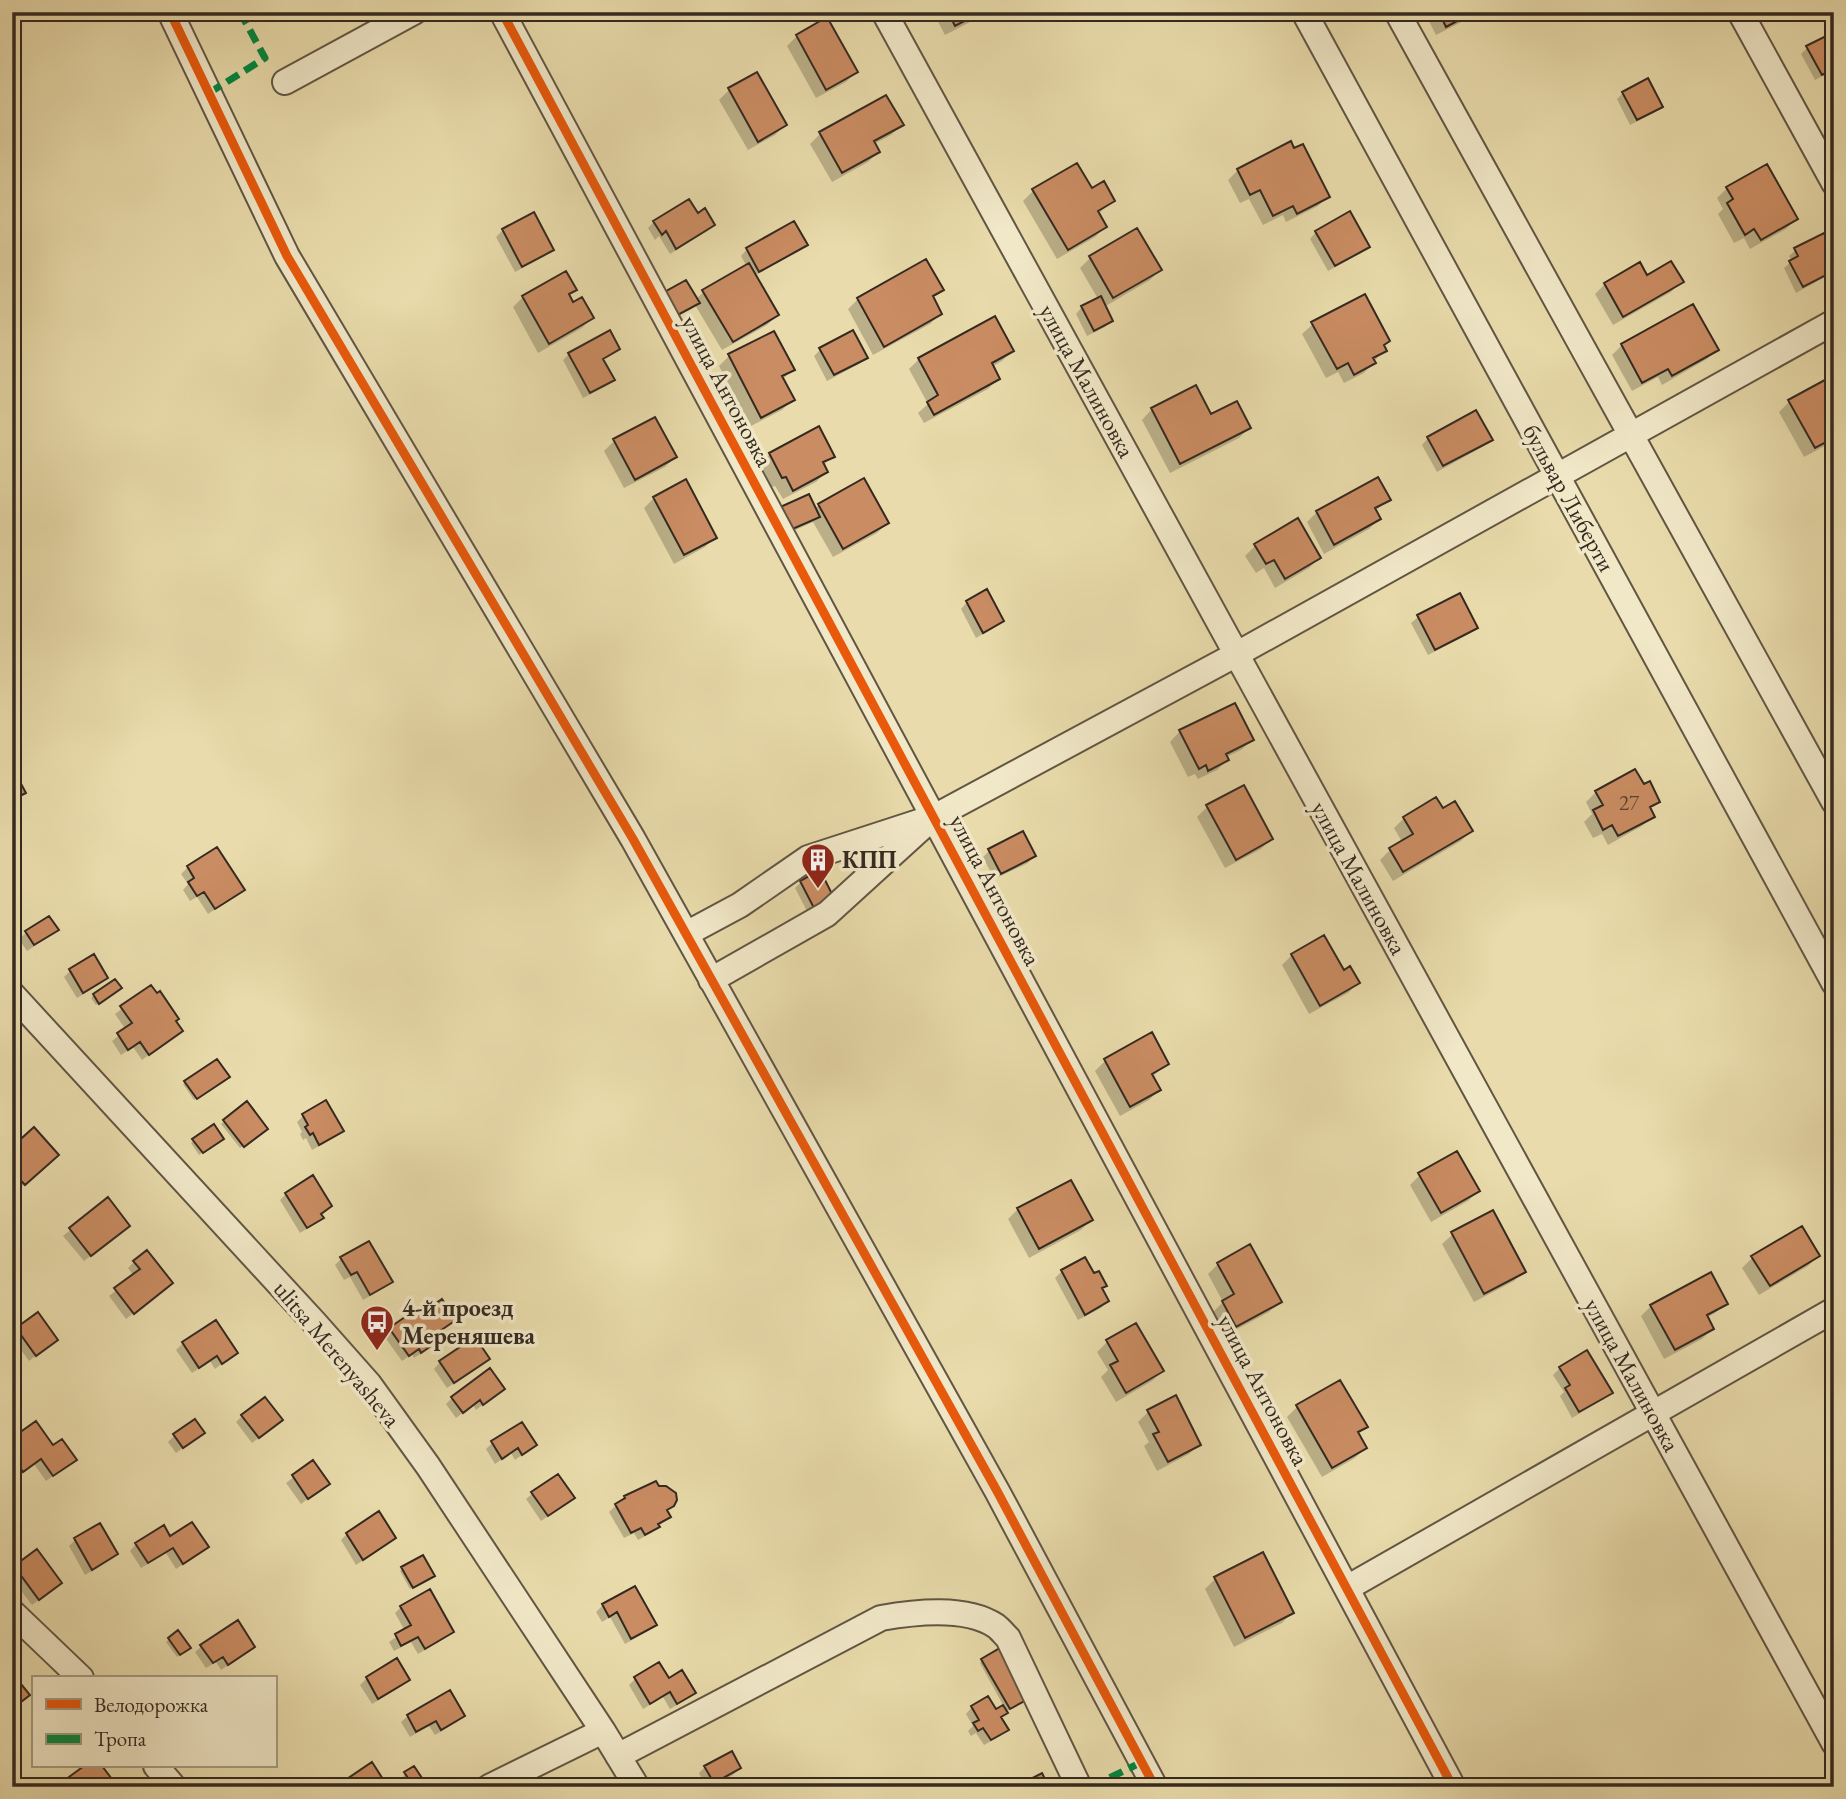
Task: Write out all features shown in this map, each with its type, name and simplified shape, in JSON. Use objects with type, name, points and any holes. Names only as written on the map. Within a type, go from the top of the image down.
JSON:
[{"type":"street","points":[[170,12],[287,256],[625,825],[997,1491],[1155,1787]]},
{"type":"street","points":[[285,82],[414,12]]},
{"type":"street","name":"улица Антоновка","points":[[502,12],[1453,1787]]},
{"type":"street","name":"улица Малиновка","points":[[884,12],[1834,1743]]},
{"type":"street","name":"бульвар Либерти","points":[[1304,12],[1834,983]]},
{"type":"street","points":[[1398,12],[1834,802]]},
{"type":"street","points":[[1740,12],[1834,183]]},
{"type":"street","points":[[686,934],[740,905],[808,858],[934,817],[1237,654],[1834,322]]},
{"type":"street","points":[[711,979],[827,914],[934,817]]},
{"type":"street","name":"ulitsa Merenyasheva","points":[[12,994],[369,1384],[428,1466],[637,1787]]},
{"type":"street","points":[[1347,1588],[1834,1310]]},
{"type":"street","points":[[12,1612],[79,1676]]},
{"type":"street","points":[[618,1756],[881,1618],[906,1614],[961,1614],[997,1627],[1008,1638],[1079,1787]]},
{"type":"street","points":[[489,1787],[603,1731]]},
{"type":"street","points":[[158,1768],[174,1787]]},
{"type":"building","points":[[948,12],[982,12],[955,26]]},
{"type":"building","points":[[1439,12],[1474,12],[1446,27]]},
{"type":"building","points":[[827,17],[858,72],[826,90],[796,35]]},
{"type":"building","points":[[1834,32],[1834,69],[1822,75],[1806,46]]},
{"type":"building","points":[[757,72],[787,125],[758,142],[728,88]]},
{"type":"building","points":[[1648,78],[1663,107],[1637,120],[1622,92]]},
{"type":"building","points":[[886,95],[904,125],[874,141],[880,152],[842,173],[819,132]]},
{"type":"building","points":[[1291,141],[1294,148],[1303,144],[1330,197],[1297,214],[1293,206],[1273,216],[1260,190],[1250,195],[1237,169]]},
{"type":"building","points":[[1077,163],[1092,188],[1104,181],[1115,201],[1098,211],[1107,227],[1068,250],[1032,189]]},
{"type":"building","points":[[1767,164],[1798,219],[1761,240],[1754,229],[1745,235],[1727,203],[1733,199],[1726,187]]},
{"type":"building","points":[[689,199],[698,213],[705,208],[715,225],[676,249],[666,231],[662,235],[653,221]]},
{"type":"building","points":[[1350,211],[1370,247],[1335,266],[1315,231]]},
{"type":"building","points":[[534,212],[554,250],[522,267],[502,229]]},
{"type":"building","points":[[794,221],[808,245],[759,272],[746,248]]},
{"type":"building","points":[[1137,228],[1162,270],[1113,298],[1089,256]]},
{"type":"building","points":[[1824,233],[1834,252],[1834,271],[1803,287],[1789,261],[1798,256],[1794,248]]},
{"type":"building","points":[[926,259],[944,290],[933,296],[942,314],[884,347],[857,298]]},
{"type":"building","points":[[1671,261],[1684,282],[1623,317],[1604,283],[1640,262],[1647,275]]},
{"type":"building","points":[[749,263],[779,315],[733,342],[702,290]]},
{"type":"building","points":[[566,271],[577,290],[569,294],[573,302],[582,297],[594,318],[549,344],[522,296]]},
{"type":"building","points":[[686,280],[700,303],[674,317],[661,294]]},
{"type":"building","points":[[1365,294],[1390,341],[1384,345],[1387,351],[1373,358],[1376,363],[1354,375],[1348,363],[1337,369],[1311,322]]},
{"type":"building","points":[[1101,296],[1113,321],[1094,331],[1081,306]]},
{"type":"building","points":[[1693,304],[1719,350],[1672,376],[1668,369],[1642,383],[1621,344]]},
{"type":"building","points":[[995,316],[1014,351],[992,363],[1000,379],[934,415],[927,402],[938,395],[918,358]]},
{"type":"building","points":[[610,330],[620,349],[603,359],[615,380],[590,393],[568,353]]},
{"type":"building","points":[[853,330],[868,358],[834,375],[819,348]]},
{"type":"building","points":[[774,331],[795,370],[782,376],[795,400],[761,418],[728,354]]},
{"type":"building","points":[[1834,375],[1834,438],[1815,448],[1788,400]]},
{"type":"building","points":[[1196,385],[1211,414],[1237,401],[1251,428],[1180,464],[1151,408]]},
{"type":"building","points":[[1476,410],[1493,440],[1443,466],[1427,437]]},
{"type":"building","points":[[655,417],[677,457],[635,480],[613,439]]},
{"type":"building","points":[[819,426],[835,457],[823,462],[828,472],[793,491],[786,477],[782,478],[769,453]]},
{"type":"building","points":[[1378,477],[1391,500],[1375,508],[1381,519],[1334,545],[1316,511]]},
{"type":"building","points":[[864,478],[889,523],[843,549],[818,504]]},
{"type":"building","points":[[686,479],[717,538],[684,555],[653,497]]},
{"type":"building","points":[[809,494],[820,517],[788,531],[778,508]]},
{"type":"building","points":[[1298,518],[1321,558],[1285,579],[1274,560],[1266,564],[1254,544]]},
{"type":"building","points":[[987,589],[1004,621],[983,633],[966,601]]},
{"type":"building","points":[[1460,593],[1478,628],[1435,650],[1417,615]]},
{"type":"building","points":[[1235,703],[1254,740],[1226,754],[1229,760],[1208,771],[1206,765],[1199,769],[1179,730]]},
{"type":"building","points":[[1635,769],[1644,784],[1650,781],[1660,802],[1650,807],[1655,817],[1618,836],[1612,825],[1603,830],[1593,810],[1603,805],[1595,791]]},
{"type":"building","points":[[19,780],[26,793],[12,800],[12,783]]},
{"type":"building","points":[[1244,785],[1273,839],[1236,860],[1206,805]]},
{"type":"building","points":[[1436,797],[1443,808],[1455,801],[1473,831],[1403,872],[1389,848],[1413,834],[1403,817]]},
{"type":"building","points":[[1023,831],[1036,856],[1001,874],[988,849]]},
{"type":"building","points":[[217,847],[245,890],[215,909],[204,892],[197,896],[188,882],[194,878],[187,866]]},
{"type":"building","name":"КПП","points":[[820,870],[835,900],[815,910],[800,881]]},
{"type":"building","points":[[49,916],[59,930],[34,945],[25,931]]},
{"type":"building","points":[[1324,935],[1344,970],[1350,966],[1360,983],[1320,1006],[1291,954]]},
{"type":"building","points":[[94,954],[108,978],[83,993],[69,969]]},
{"type":"building","points":[[115,979],[122,988],[99,1004],[93,994]]},
{"type":"building","points":[[151,985],[157,993],[160,991],[179,1019],[176,1021],[183,1031],[149,1055],[140,1042],[128,1050],[117,1033],[132,1023],[120,1006]]},
{"type":"building","points":[[1152,1032],[1169,1064],[1152,1074],[1161,1090],[1130,1107],[1104,1059]]},
{"type":"building","points":[[217,1059],[230,1077],[197,1099],[184,1081]]},
{"type":"building","points":[[326,1100],[344,1131],[319,1145],[313,1133],[310,1135],[305,1127],[308,1125],[302,1114]]},
{"type":"building","points":[[247,1101],[268,1129],[244,1147],[223,1120]]},
{"type":"building","points":[[214,1124],[224,1139],[203,1153],[192,1139]]},
{"type":"building","points":[[34,1127],[59,1155],[25,1185],[12,1171],[12,1145]]},
{"type":"building","points":[[1457,1151],[1480,1191],[1441,1213],[1418,1173]]},
{"type":"building","points":[[313,1175],[332,1206],[321,1214],[324,1218],[307,1228],[285,1193]]},
{"type":"building","points":[[1071,1180],[1093,1220],[1039,1249],[1017,1208]]},
{"type":"building","points":[[108,1197],[130,1226],[91,1256],[69,1228]]},
{"type":"building","points":[[1493,1210],[1526,1272],[1484,1294],[1451,1232]]},
{"type":"building","points":[[1802,1226],[1820,1256],[1770,1286],[1751,1256]]},
{"type":"building","points":[[369,1241],[393,1282],[370,1295],[357,1272],[351,1275],[340,1257]]},
{"type":"building","points":[[1250,1244],[1282,1302],[1236,1327],[1222,1301],[1234,1294],[1217,1263]]},
{"type":"building","points":[[147,1250],[173,1283],[134,1314],[114,1288],[140,1269],[133,1261]]},
{"type":"building","points":[[1085,1257],[1094,1273],[1099,1271],[1107,1286],[1102,1288],[1109,1301],[1085,1315],[1061,1270]]},
{"type":"building","points":[[1711,1272],[1728,1304],[1707,1315],[1714,1329],[1675,1350],[1650,1305]]},
{"type":"building","points":[[442,1299],[456,1320],[437,1333],[441,1339],[421,1353],[419,1349],[409,1356],[389,1328],[421,1306],[425,1311]]},
{"type":"building","points":[[38,1312],[58,1340],[36,1356],[16,1328]]},
{"type":"building","points":[[216,1320],[238,1353],[222,1364],[217,1356],[199,1368],[182,1342]]},
{"type":"building","points":[[1136,1323],[1164,1371],[1126,1393],[1110,1365],[1118,1361],[1106,1340]]},
{"type":"building","points":[[475,1337],[490,1359],[454,1383],[439,1361]]},
{"type":"building","points":[[1587,1350],[1613,1393],[1579,1412],[1565,1388],[1570,1385],[1559,1367]]},
{"type":"building","points":[[490,1368],[505,1389],[483,1405],[480,1400],[463,1413],[451,1397]]},
{"type":"building","points":[[1340,1380],[1368,1427],[1358,1432],[1367,1448],[1332,1468],[1296,1405]]},
{"type":"building","points":[[1176,1395],[1201,1445],[1168,1462],[1153,1434],[1159,1432],[1147,1410]]},
{"type":"building","points":[[265,1397],[283,1420],[259,1438],[241,1415]]},
{"type":"building","points":[[195,1419],[205,1433],[183,1448],[173,1434]]},
{"type":"building","points":[[36,1421],[53,1445],[62,1439],[77,1460],[53,1476],[41,1459],[23,1472],[12,1456],[12,1438]]},
{"type":"building","points":[[522,1422],[537,1445],[522,1455],[518,1448],[502,1459],[491,1441]]},
{"type":"building","points":[[313,1460],[330,1484],[308,1499],[292,1475]]},
{"type":"building","points":[[558,1474],[575,1498],[548,1516],[531,1492]]},
{"type":"building","points":[[656,1481],[659,1486],[666,1486],[676,1493],[674,1506],[667,1510],[671,1517],[645,1535],[641,1528],[631,1533],[615,1504],[625,1498],[624,1496]]},
{"type":"building","points":[[379,1511],[396,1538],[363,1560],[346,1533]]},
{"type":"building","points":[[192,1522],[209,1547],[183,1564],[173,1548],[148,1563],[135,1543],[164,1525],[170,1536]]},
{"type":"building","points":[[100,1523],[118,1554],[92,1570],[74,1538]]},
{"type":"building","points":[[37,1549],[62,1583],[39,1600],[14,1566]]},
{"type":"building","points":[[1263,1552],[1294,1613],[1245,1638],[1214,1577]]},
{"type":"building","points":[[423,1555],[435,1576],[413,1588],[401,1567]]},
{"type":"building","points":[[635,1586],[657,1625],[631,1639],[617,1612],[609,1617],[602,1604]]},
{"type":"building","points":[[430,1589],[454,1632],[425,1649],[418,1637],[401,1646],[395,1634],[411,1625],[400,1606]]},
{"type":"building","points":[[238,1620],[255,1647],[228,1665],[223,1657],[213,1663],[200,1645]]},
{"type":"building","points":[[178,1630],[191,1648],[180,1655],[168,1638]]},
{"type":"building","points":[[1000,1648],[1028,1699],[1010,1709],[981,1659]]},
{"type":"building","points":[[397,1658],[410,1680],[378,1699],[366,1677]]},
{"type":"building","points":[[659,1662],[669,1678],[682,1670],[696,1693],[677,1704],[670,1692],[650,1704],[634,1677]]},
{"type":"building","points":[[12,1673],[30,1695],[12,1709]]},
{"type":"building","points":[[450,1690],[465,1716],[441,1730],[436,1721],[416,1732],[407,1715]]},
{"type":"building","points":[[988,1696],[996,1709],[1003,1705],[1008,1713],[1001,1717],[1009,1730],[991,1740],[983,1728],[978,1731],[973,1723],[979,1720],[971,1706]]},
{"type":"building","points":[[732,1751],[741,1768],[714,1783],[704,1766]]},
{"type":"building","points":[[372,1762],[388,1787],[335,1787]]},
{"type":"building","points":[[414,1766],[428,1787],[414,1787],[404,1772]]},
{"type":"building","points":[[81,1768],[104,1768],[118,1787],[76,1787],[69,1777]]},
{"type":"building","points":[[1042,1773],[1049,1787],[1015,1787]]},
{"type":"marked path","points":[[209,93],[265,58],[240,12]]},
{"type":"marked path","points":[[1091,1787],[1142,1762]]},
{"type":"cycle path","points":[[170,12],[287,256],[633,839],[997,1491],[1155,1787]]},
{"type":"cycle path","points":[[502,12],[1453,1787]]},
{"type":"place","name":"КПП","points":[[818,890]]},
{"type":"place","name":"4-й проезд Мереняшева","points":[[377,1352]]}]
